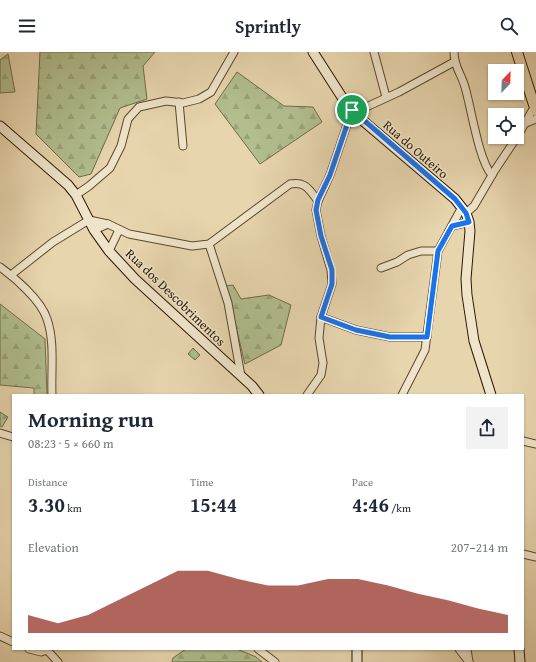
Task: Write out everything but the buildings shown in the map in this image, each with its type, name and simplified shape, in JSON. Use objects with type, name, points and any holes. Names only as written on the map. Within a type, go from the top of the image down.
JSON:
[{"type":"main road","points":[[517,52],[536,107]]},
{"type":"street","points":[[76,195],[110,168],[121,146],[128,119],[139,107],[166,101],[183,103],[199,99],[211,92],[234,52]]},
{"type":"street","name":"Rua do Outeiro","points":[[313,52],[352,110],[445,190],[466,214]]},
{"type":"street","points":[[374,52],[386,98]]},
{"type":"street","points":[[454,52],[454,62],[465,85],[487,170],[492,175]]},
{"type":"street","points":[[364,108],[454,62]]},
{"type":"street","points":[[179,102],[184,146]]},
{"type":"street","points":[[524,126],[536,107]]},
{"type":"street","points":[[308,394],[321,375],[323,363],[319,338],[321,317],[332,284],[332,270],[321,236],[316,210],[318,200],[330,175],[352,110]]},
{"type":"street","points":[[526,123],[536,119]]},
{"type":"street","name":"Rua dos Descobrimentos","points":[[1,130],[61,178],[76,195],[94,230],[110,251],[135,279],[252,386],[258,394]]},
{"type":"street","points":[[403,394],[425,350],[438,251],[452,226],[474,206],[512,144]]},
{"type":"street","points":[[11,275],[53,242],[89,220],[108,224],[130,234],[192,246],[209,244],[290,184],[298,182],[308,187],[318,200]]},
{"type":"street","points":[[452,226],[466,214]]},
{"type":"street","points":[[466,214],[470,231],[466,279],[467,294],[474,341],[491,394]]},
{"type":"street","points":[[94,230],[108,224]]},
{"type":"street","points":[[110,251],[119,230]]},
{"type":"street","points":[[209,244],[228,303],[241,376]]},
{"type":"street","points":[[381,268],[408,255],[421,251],[438,251]]},
{"type":"street","points":[[0,267],[11,275],[36,300],[47,317],[51,335],[52,394]]},
{"type":"street","points":[[321,317],[356,330],[390,337],[427,337]]},
{"type":"street","points":[[0,433],[12,437]]},
{"type":"street","points":[[524,441],[536,444]]},
{"type":"street","points":[[524,554],[536,557]]},
{"type":"street","points":[[0,636],[12,642]]},
{"type":"street","points":[[31,650],[41,652],[45,650]]},
{"type":"street","points":[[48,650],[58,662]]},
{"type":"street","points":[[259,650],[275,662]]},
{"type":"street","points":[[357,650],[357,662]]},
{"type":"street","points":[[460,650],[468,662]]},
{"type":"street","points":[[467,650],[468,662]]},
{"type":"street","points":[[519,650],[520,662]]},
{"type":"green space","points":[[40,52],[155,52],[143,66],[147,99],[120,108],[91,174],[79,177],[36,134]]},
{"type":"green space","points":[[8,54],[15,92],[0,93],[0,60]]},
{"type":"green space","points":[[237,72],[284,106],[313,107],[322,122],[260,164],[215,104]]},
{"type":"green space","points":[[233,285],[241,299],[269,295],[291,305],[281,345],[245,364],[226,286]]},
{"type":"green space","points":[[0,304],[45,339],[47,394],[34,394],[34,388],[0,385]]},
{"type":"green space","points":[[193,348],[200,355],[195,360],[188,354]]},
{"type":"green space","points":[[0,412],[8,417],[2,427],[0,426]]},
{"type":"green space","points":[[185,650],[239,650],[256,657],[262,662],[172,662],[173,658]]},
{"type":"route","points":[[352,110],[455,199],[466,213],[469,222],[452,226],[438,251],[427,337],[390,337],[356,330],[321,317],[332,284],[332,270],[321,236],[316,210],[318,200],[330,175],[352,110]]}]
